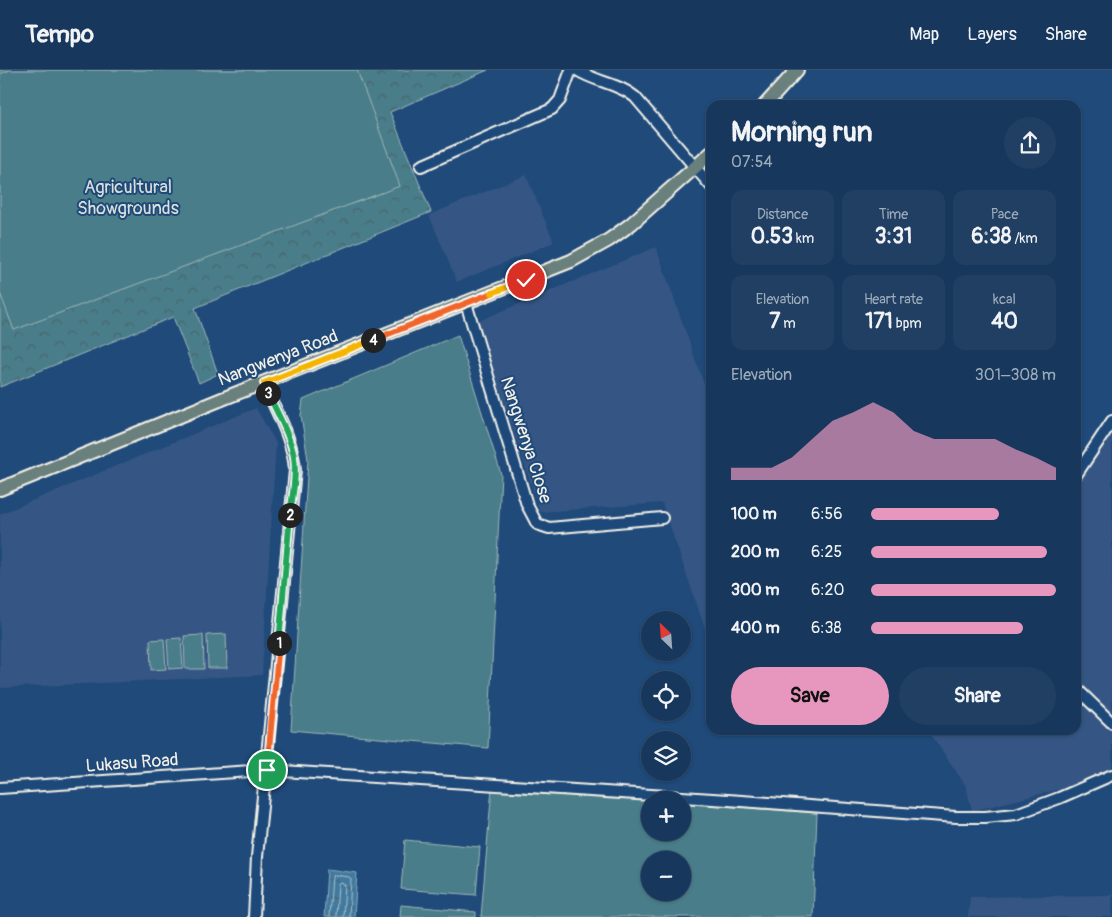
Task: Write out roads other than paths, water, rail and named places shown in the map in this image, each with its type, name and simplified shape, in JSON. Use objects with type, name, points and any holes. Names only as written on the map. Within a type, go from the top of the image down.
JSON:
[{"type":"main road","points":[[769,100],[796,70]]},
{"type":"main road","name":"Nangwenya Road","points":[[0,489],[555,268],[610,240],[706,158]]},
{"type":"street","points":[[420,166],[552,109],[560,100],[571,70]]},
{"type":"street","points":[[577,70],[583,74],[620,87],[634,97],[706,180]]},
{"type":"street","name":"Nangwenya Close","points":[[466,303],[527,505],[537,524],[549,528],[662,518]]},
{"type":"street","points":[[254,917],[257,857],[267,770],[294,470],[294,458],[289,440],[264,383]]},
{"type":"street","points":[[1081,468],[1112,421]]},
{"type":"street","points":[[1081,693],[1112,723]]},
{"type":"street","name":"Lukasu Road","points":[[0,788],[267,770],[956,817],[986,817],[1016,814],[1112,775]]},
{"type":"water","points":[[327,869],[357,873],[354,917],[324,917]]},
{"type":"park label","name":"Agricultural Showgrounds","points":[[128,197]]}]
